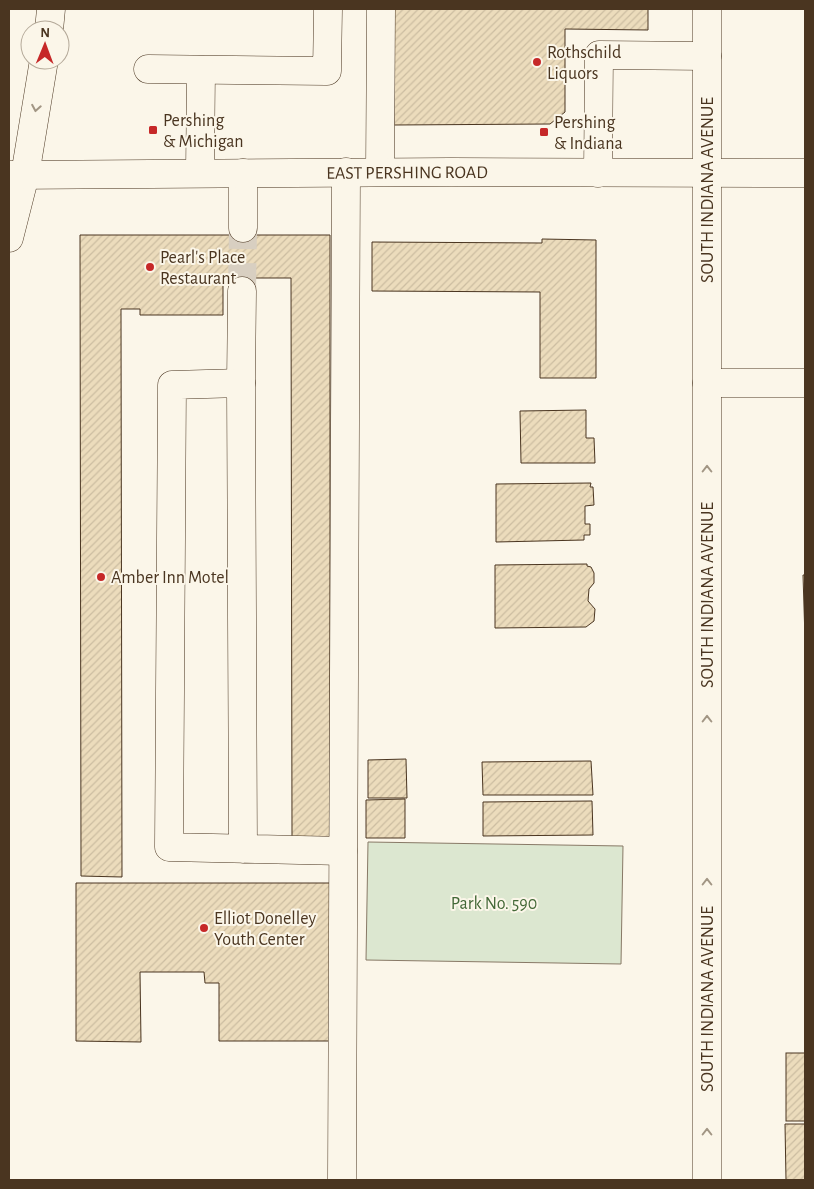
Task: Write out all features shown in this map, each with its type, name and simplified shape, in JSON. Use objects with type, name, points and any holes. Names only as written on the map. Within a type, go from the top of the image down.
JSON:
[{"type":"street","points":[[148,70],[327,71],[328,9]]},
{"type":"street","points":[[380,172],[381,9]]},
{"type":"street","name":"SOUTH INDIANA AVENUE","points":[[707,9],[708,1180]]},
{"type":"street","points":[[598,173],[599,55],[706,56]]},
{"type":"street","points":[[9,238],[17,175],[42,70]]},
{"type":"street","points":[[200,173],[201,70]]},
{"type":"street","points":[[342,1180],[346,172]]},
{"type":"street","name":"EAST PERSHING ROAD","points":[[17,175],[346,172],[805,173]]},
{"type":"street","points":[[243,173],[243,228]]},
{"type":"street","points":[[242,291],[243,848]]},
{"type":"street","points":[[241,383],[172,384],[169,847],[343,851]]},
{"type":"street","points":[[707,383],[805,383]]},
{"type":"green space","name":"Park No. 590","points":[[368,842],[623,846],[621,964],[366,960]]},
{"type":"building","points":[[394,9],[648,9],[648,30],[565,29],[565,112],[550,124],[394,125]]},
{"type":"building","name":"Amber Inn Motel","points":[[80,235],[330,235],[330,838],[292,839],[291,278],[223,278],[223,315],[140,315],[140,309],[121,309],[122,877],[81,876]]},
{"type":"building","points":[[542,239],[596,240],[596,378],[540,378],[540,292],[372,291],[372,242],[542,243]]},
{"type":"building","points":[[586,410],[586,438],[594,438],[595,463],[521,463],[520,411]]},
{"type":"building","points":[[591,483],[590,487],[593,487],[594,505],[585,506],[585,524],[590,524],[590,535],[584,535],[584,540],[496,542],[496,484]]},
{"type":"building","points":[[587,564],[594,573],[594,583],[589,589],[588,601],[595,609],[594,621],[586,627],[495,628],[495,565]]},
{"type":"building","points":[[803,575],[805,575],[805,639]]},
{"type":"building","points":[[406,759],[407,798],[368,798],[368,760]]},
{"type":"building","points":[[591,761],[593,795],[483,795],[482,762]]},
{"type":"building","points":[[405,799],[405,838],[366,838],[366,800]]},
{"type":"building","points":[[592,801],[593,835],[483,836],[483,802]]},
{"type":"building","name":"Elliot Donelley Youth Center","points":[[76,883],[332,883],[332,1041],[219,1041],[219,983],[205,983],[204,972],[140,972],[141,1042],[76,1041]]},
{"type":"building","points":[[786,1053],[805,1053],[805,1121],[786,1121]]},
{"type":"building","points":[[785,1124],[805,1124],[805,1180],[786,1180]]},
{"type":"tunnel","points":[[242,291],[243,228]]},
{"type":"place","name":"Rothschild Liquors","points":[[537,62]]},
{"type":"place","name":"Pershing & Michigan","points":[[153,130]]},
{"type":"place","name":"Pershing & Indiana","points":[[544,132]]},
{"type":"place","name":"Pearl's Place Restaurant","points":[[150,267]]},
{"type":"place","name":"Amber Inn Motel","points":[[101,577]]},
{"type":"place","name":"Elliot Donelley Youth Center","points":[[204,928]]}]
